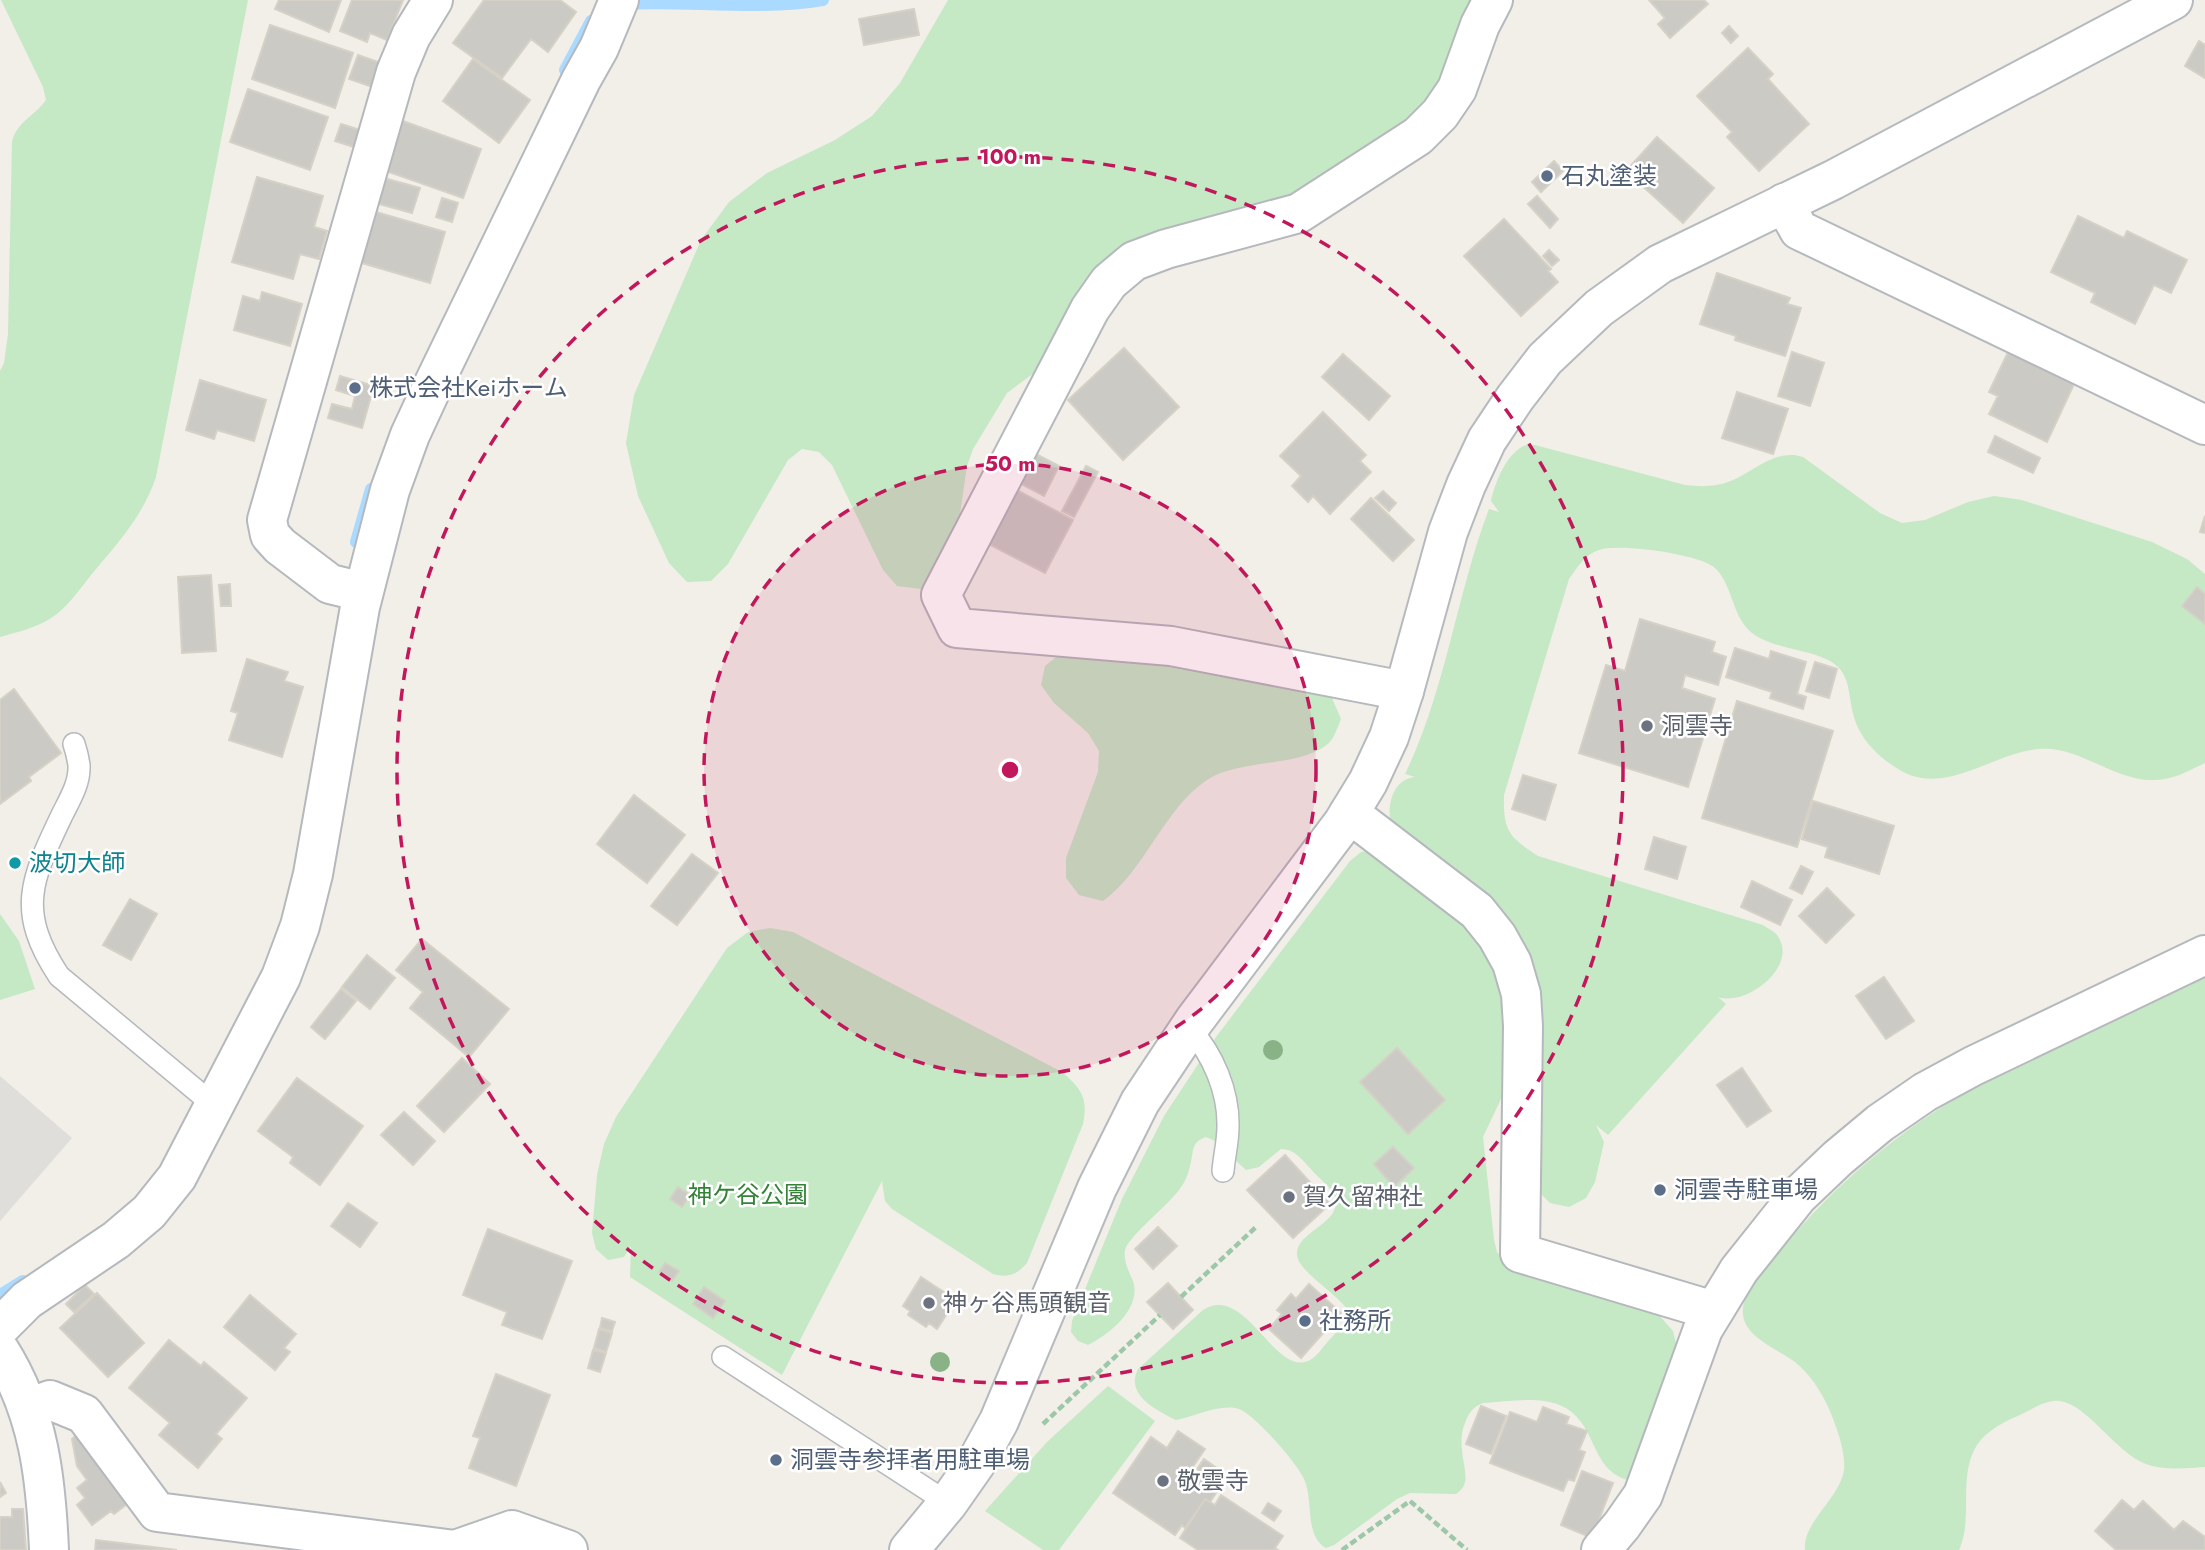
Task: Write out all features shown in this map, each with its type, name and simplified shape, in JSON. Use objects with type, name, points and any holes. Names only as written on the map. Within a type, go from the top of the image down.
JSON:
[{"type":"street","points":[[363,592],[330,584],[280,546],[270,535],[267,520],[396,72],[411,36],[433,0]]},
{"type":"street","points":[[1405,691],[1171,646],[957,628],[941,595],[1090,309],[1109,282],[1135,261],[1166,248],[1299,213],[1418,136],[1440,114],[1457,89],[1480,25],[1493,0]]},
{"type":"street","points":[[909,1550],[948,1503],[976,1463],[999,1421],[1097,1188],[1140,1102],[1189,1028],[1349,813],[1368,782],[1389,737],[1405,691],[1457,508],[1488,440],[1514,398],[1580,324],[1619,292],[1660,264],[1833,180],[2173,0]]},
{"type":"street","points":[[0,1326],[27,1300],[116,1240],[149,1212],[177,1177],[281,977],[300,926],[313,874],[363,592],[390,490],[410,435],[617,8]]},
{"type":"street","points":[[1784,204],[1799,230],[2205,425]]},
{"type":"street","points":[[1349,813],[1477,911],[1497,936],[1512,963],[1521,994],[1523,1026],[1520,1252],[1714,1311]]},
{"type":"street","points":[[1601,1550],[1643,1495],[1703,1329],[1763,1238],[1798,1196],[1880,1123],[1925,1093],[1973,1066],[2205,955]]},
{"type":"street","points":[[0,1351],[21,1389],[40,1447],[45,1477],[49,1550]]},
{"type":"street","points":[[28,1408],[50,1400],[84,1413],[157,1512],[455,1550],[512,1530],[568,1550]]},
{"type":"lane","points":[[74,744],[79,766],[76,788],[40,862],[33,885],[32,909],[36,933],[45,956],[59,976],[215,1106]]},
{"type":"lane","points":[[1189,1028],[1201,1041],[1222,1082],[1228,1126],[1223,1171]]},
{"type":"lane","points":[[723,1357],[948,1503]]},
{"type":"path","points":[[1181,1297],[1256,1227]]},
{"type":"path","points":[[1034,1433],[1160,1315]]},
{"type":"path","points":[[1342,1550],[1410,1501],[1466,1550]]},
{"type":"shaded area","points":[[0,1076],[72,1138],[0,1221]]},
{"type":"green space","points":[[1,0],[248,0],[156,477],[151,491],[128,529],[62,609],[39,624],[0,637],[0,371],[4,363],[8,334],[12,142],[22,124],[46,100],[43,87]]},
{"type":"green space","points":[[948,0],[1479,0],[1431,106],[1315,190],[1161,237],[1042,367],[1007,393],[973,449],[967,466],[959,521],[937,576],[921,589],[897,586],[883,570],[832,465],[819,452],[802,449],[788,460],[728,564],[711,581],[687,582],[669,563],[638,496],[626,443],[634,395],[701,240],[729,202],[767,173],[835,140],[872,116],[900,83]]},
{"type":"green space","points":[[1526,445],[1697,486],[1727,482],[1767,461],[1793,455],[1803,457],[1880,513],[1902,523],[1925,520],[1968,502],[1994,496],[2022,500],[2152,542],[2187,559],[2205,574],[2205,763],[2168,778],[2140,779],[2068,752],[2039,749],[1933,779],[1916,777],[1898,769],[1876,752],[1864,738],[1856,722],[1847,684],[1839,668],[1821,657],[1773,643],[1752,633],[1740,619],[1726,584],[1716,569],[1694,559],[1641,549],[1609,548],[1585,558],[1569,579],[1504,795],[1505,817],[1510,832],[1520,844],[1538,856],[1763,925],[1777,935],[1782,947],[1776,971],[1767,981],[1742,996],[1718,997],[1726,1004],[1608,1135],[1596,1125],[1604,1142],[1595,1182],[1586,1198],[1569,1207],[1550,1203],[1536,1189],[1530,992],[1391,826],[1390,819],[1392,796],[1396,789],[1407,779],[1415,777],[1405,774],[1431,709],[1489,509],[1499,512],[1491,501],[1495,485],[1513,454]]},
{"type":"green space","points":[[1079,651],[1309,685],[1332,698],[1341,719],[1331,741],[1317,751],[1287,760],[1236,768],[1207,780],[1179,806],[1118,888],[1103,901],[1079,895],[1066,878],[1066,858],[1098,772],[1099,751],[1088,733],[1054,703],[1041,685],[1045,666],[1061,653]]},
{"type":"green space","points":[[1375,850],[1470,918],[1504,967],[1510,1080],[1483,1137],[1497,1252],[1506,1262],[1657,1313],[1673,1331],[1678,1352],[1628,1480],[1604,1464],[1584,1426],[1562,1406],[1537,1400],[1483,1403],[1470,1413],[1462,1432],[1465,1480],[1460,1491],[1456,1494],[1410,1493],[1397,1499],[1326,1548],[1319,1542],[1312,1526],[1304,1479],[1275,1440],[1255,1420],[1239,1409],[1224,1408],[1176,1420],[1152,1406],[1139,1394],[1135,1378],[1138,1369],[1203,1310],[1218,1305],[1232,1308],[1245,1317],[1281,1354],[1293,1361],[1305,1362],[1311,1359],[1340,1328],[1347,1309],[1301,1264],[1297,1250],[1301,1242],[1331,1215],[1335,1198],[1328,1186],[1298,1156],[1281,1149],[1259,1167],[1246,1170],[1213,1140],[1206,1137],[1197,1142],[1181,1188],[1133,1237],[1125,1250],[1135,1291],[1129,1310],[1106,1334],[1088,1345],[1078,1341],[1071,1332],[1072,1321],[1122,1199],[1164,1116],[1216,1037],[1350,861],[1361,852]]},
{"type":"green space","points":[[0,914],[19,941],[35,989],[0,1000]]},
{"type":"green space","name":"神ケ谷公園","points":[[770,928],[793,932],[1062,1072],[1079,1089],[1085,1107],[1083,1124],[1027,1263],[1012,1274],[993,1274],[892,1209],[885,1201],[882,1181],[782,1375],[630,1277],[631,1246],[624,1257],[608,1260],[596,1249],[592,1233],[597,1175],[604,1144],[616,1117],[727,948],[748,932]]},
{"type":"green space","points":[[2205,978],[2205,1467],[2168,1468],[2146,1464],[2124,1450],[2071,1404],[2050,1401],[2002,1423],[1985,1435],[1977,1445],[1968,1470],[1965,1525],[1959,1550],[1805,1550],[1809,1530],[1841,1480],[1844,1470],[1843,1455],[1832,1415],[1815,1383],[1795,1362],[1761,1340],[1747,1326],[1743,1307],[1755,1282],[1804,1223],[1838,1188],[1875,1156],[1934,1112],[1987,1082]]},
{"type":"green space","points":[[1108,1386],[1155,1421],[1059,1550],[1043,1550],[985,1511],[1047,1442]]},
{"type":"building","points":[[279,0],[341,0],[329,32],[275,9]]},
{"type":"building","points":[[352,0],[403,0],[387,40],[370,33],[367,42],[340,31]]},
{"type":"building","points":[[484,0],[560,0],[576,12],[548,52],[531,39],[502,78],[453,43]]},
{"type":"building","points":[[1649,0],[1704,0],[1708,4],[1670,38],[1658,24],[1665,18]]},
{"type":"building","points":[[914,9],[919,35],[864,45],[859,19]]},
{"type":"building","points":[[270,25],[353,53],[335,108],[252,79]]},
{"type":"building","points":[[1729,26],[1738,36],[1731,43],[1722,33]]},
{"type":"building","points":[[2199,41],[2205,45],[2205,78],[2185,66]]},
{"type":"building","points":[[1748,48],[1773,74],[1768,79],[1809,124],[1759,171],[1727,137],[1732,132],[1697,96]]},
{"type":"building","points":[[358,55],[390,66],[381,90],[349,79]]},
{"type":"building","points":[[473,59],[530,100],[499,143],[443,101]]},
{"type":"building","points":[[248,89],[328,117],[310,170],[230,142]]},
{"type":"building","points":[[400,120],[481,149],[463,198],[383,170]]},
{"type":"building","points":[[341,124],[363,131],[357,148],[335,141]]},
{"type":"building","points":[[1657,137],[1714,188],[1683,223],[1626,171]]},
{"type":"building","points":[[1554,161],[1563,171],[1541,192],[1532,182]]},
{"type":"building","points":[[257,177],[323,196],[314,227],[327,231],[319,259],[300,254],[293,279],[232,262]]},
{"type":"building","points":[[380,177],[420,188],[412,213],[372,202]]},
{"type":"building","points":[[1537,196],[1558,219],[1550,228],[1528,204]]},
{"type":"building","points":[[442,198],[458,203],[452,222],[436,217]]},
{"type":"building","points":[[369,210],[445,232],[430,283],[355,261]]},
{"type":"building","points":[[2078,216],[2124,238],[2127,231],[2187,260],[2171,293],[2154,285],[2135,324],[2091,302],[2095,293],[2051,272]]},
{"type":"building","points":[[1504,219],[1551,269],[1548,271],[1558,282],[1521,316],[1464,256]]},
{"type":"building","points":[[1549,250],[1559,260],[1552,266],[1543,256]]},
{"type":"building","points":[[1717,273],[1790,298],[1787,304],[1801,308],[1785,356],[1735,340],[1736,336],[1700,324]]},
{"type":"building","points":[[262,292],[302,304],[290,346],[234,330],[243,296],[260,301]]},
{"type":"building","points":[[2011,346],[2075,382],[2047,442],[1989,414],[1998,396],[1989,392]]},
{"type":"building","points":[[1124,348],[1179,407],[1123,460],[1068,400]]},
{"type":"building","points":[[1792,352],[1824,363],[1810,406],[1778,396]]},
{"type":"building","points":[[1343,354],[1390,396],[1369,420],[1322,377]]},
{"type":"building","points":[[340,376],[374,386],[362,428],[328,418],[332,404],[352,409],[355,396],[336,390]]},
{"type":"building","points":[[200,380],[266,400],[254,441],[217,430],[214,439],[186,430]]},
{"type":"building","points":[[1737,392],[1788,409],[1773,454],[1722,438]]},
{"type":"building","points":[[1323,412],[1366,455],[1360,461],[1371,472],[1330,514],[1313,496],[1308,502],[1292,486],[1301,476],[1280,456]]},
{"type":"building","points":[[1995,436],[2040,458],[2033,473],[1988,452]]},
{"type":"building","points":[[1030,451],[1059,466],[1044,496],[1014,480]]},
{"type":"building","points":[[1086,466],[1098,472],[1074,517],[1062,511]]},
{"type":"building","points":[[1015,489],[1073,520],[1045,573],[987,543]]},
{"type":"building","points":[[1383,491],[1396,503],[1389,511],[1375,498]]},
{"type":"building","points":[[1371,498],[1414,540],[1393,561],[1351,519]]},
{"type":"building","points":[[2205,516],[2205,533],[2200,532]]},
{"type":"building","points":[[211,575],[216,651],[182,653],[178,577]]},
{"type":"building","points":[[230,584],[231,606],[221,606],[219,585]]},
{"type":"building","points":[[2197,587],[2205,594],[2205,624],[2182,606]]},
{"type":"building","name":"洞雲寺","points":[[1640,619],[1715,642],[1712,652],[1726,657],[1718,685],[1685,675],[1682,688],[1715,699],[1688,787],[1579,753],[1606,665],[1625,671]]},
{"type":"building","points":[[1735,648],[1769,659],[1771,651],[1806,662],[1797,694],[1806,697],[1803,709],[1770,698],[1772,692],[1726,677]]},
{"type":"building","points":[[247,659],[288,672],[284,681],[303,687],[282,757],[229,740],[238,713],[231,711]]},
{"type":"building","points":[[1815,662],[1837,669],[1829,698],[1806,691]]},
{"type":"building","points":[[14,689],[61,753],[29,777],[31,781],[0,804],[0,700]]},
{"type":"building","points":[[1737,701],[1833,731],[1797,847],[1702,818]]},
{"type":"building","points":[[1523,775],[1556,785],[1545,820],[1512,809]]},
{"type":"building","points":[[634,795],[685,835],[647,883],[597,844]]},
{"type":"building","points":[[1813,801],[1894,826],[1879,874],[1825,857],[1828,847],[1802,839]]},
{"type":"building","points":[[1654,837],[1686,847],[1677,879],[1645,869]]},
{"type":"building","points":[[692,854],[718,873],[677,925],[651,906]]},
{"type":"building","points":[[1801,866],[1813,872],[1802,894],[1790,888]]},
{"type":"building","points":[[1752,881],[1792,900],[1780,925],[1741,907]]},
{"type":"building","points":[[1827,888],[1854,915],[1826,943],[1799,916]]},
{"type":"building","points":[[130,899],[157,914],[131,960],[103,945]]},
{"type":"building","points":[[422,939],[509,1009],[469,1057],[410,1008],[423,992],[396,970]]},
{"type":"building","points":[[367,955],[395,978],[370,1009],[342,987]]},
{"type":"building","points":[[1884,977],[1914,1021],[1886,1039],[1856,996]]},
{"type":"building","points":[[341,989],[356,1001],[325,1039],[311,1027]]},
{"type":"building","points":[[1397,1048],[1445,1100],[1408,1134],[1360,1082]]},
{"type":"building","points":[[462,1058],[490,1084],[444,1132],[417,1106]]},
{"type":"building","points":[[1742,1068],[1771,1111],[1747,1127],[1717,1085]]},
{"type":"building","points":[[297,1078],[363,1126],[320,1185],[290,1163],[293,1157],[258,1131]]},
{"type":"building","points":[[404,1112],[435,1141],[413,1165],[381,1135]]},
{"type":"building","points":[[1393,1147],[1414,1168],[1394,1187],[1374,1164]]},
{"type":"building","name":"賀久留神社","points":[[1285,1155],[1330,1204],[1293,1238],[1247,1190]]},
{"type":"building","points":[[678,1187],[690,1195],[682,1207],[670,1199]]},
{"type":"building","points":[[348,1203],[377,1223],[360,1247],[331,1226]]},
{"type":"building","points":[[1158,1227],[1177,1246],[1153,1269],[1135,1249]]},
{"type":"building","points":[[488,1229],[572,1261],[542,1339],[502,1325],[507,1312],[463,1295]]},
{"type":"building","points":[[665,1263],[679,1271],[672,1281],[659,1272]]},
{"type":"building","name":"神ヶ谷馬頭観音","points":[[921,1277],[956,1300],[937,1329],[929,1323],[926,1327],[908,1315],[910,1311],[903,1306]]},
{"type":"building","points":[[1168,1283],[1193,1310],[1173,1329],[1147,1302]]},
{"type":"building","points":[[1309,1284],[1341,1313],[1301,1358],[1269,1329],[1282,1314],[1277,1310],[1291,1294],[1296,1299]]},
{"type":"building","points":[[85,1285],[94,1294],[74,1312],[66,1304]]},
{"type":"building","points":[[704,1287],[725,1301],[713,1318],[693,1304]]},
{"type":"building","points":[[97,1293],[144,1343],[108,1377],[60,1328]]},
{"type":"building","points":[[250,1295],[296,1334],[284,1348],[290,1352],[275,1370],[224,1327]]},
{"type":"building","points":[[602,1318],[615,1322],[612,1331],[600,1328]]},
{"type":"building","points":[[599,1329],[612,1333],[606,1352],[594,1348]]},
{"type":"building","points":[[169,1340],[201,1366],[204,1362],[247,1398],[216,1434],[222,1439],[198,1468],[159,1435],[170,1423],[129,1388]]},
{"type":"building","points":[[593,1350],[606,1353],[600,1372],[588,1368]]},
{"type":"building","points":[[496,1374],[550,1395],[516,1486],[469,1468],[480,1438],[473,1436]]},
{"type":"building","points":[[1481,1406],[1506,1416],[1491,1454],[1466,1444]]},
{"type":"building","points":[[1543,1407],[1569,1417],[1566,1424],[1587,1431],[1579,1450],[1585,1452],[1574,1481],[1568,1479],[1563,1491],[1490,1463],[1510,1412],[1537,1422]]},
{"type":"building","points":[[83,1430],[135,1498],[114,1514],[111,1511],[92,1525],[77,1505],[85,1498],[77,1488],[87,1480],[77,1466],[72,1439]]},
{"type":"building","name":"敬雲寺","points":[[1178,1431],[1205,1449],[1190,1471],[1218,1490],[1210,1502],[1205,1499],[1185,1528],[1182,1525],[1175,1535],[1113,1493],[1151,1437],[1167,1448]]},
{"type":"building","points":[[1204,1459],[1221,1471],[1215,1481],[1197,1469]]},
{"type":"building","points":[[1582,1471],[1613,1483],[1592,1538],[1561,1525]]},
{"type":"building","points":[[0,1482],[6,1493],[0,1497]]},
{"type":"building","points":[[1221,1495],[1283,1536],[1275,1548],[1278,1550],[1198,1550],[1180,1538],[1205,1499],[1215,1505]]},
{"type":"building","points":[[2122,1500],[2134,1510],[2143,1501],[2174,1530],[2183,1521],[2205,1537],[2205,1550],[2116,1550],[2095,1531]]},
{"type":"building","points":[[1268,1503],[1281,1511],[1274,1521],[1262,1513]]},
{"type":"building","points":[[12,1509],[23,1509],[26,1550],[0,1550],[0,1517],[12,1517]]},
{"type":"building","points":[[96,1540],[177,1550],[95,1550]]},
{"type":"waterway","points":[[621,4],[773,5],[823,0]]},
{"type":"waterway","points":[[565,70],[591,21]]},
{"type":"waterway","points":[[356,542],[371,489]]},
{"type":"waterway","points":[[0,1295],[23,1281]]},
{"type":"place","name":"石丸塗装","points":[[1547,176]]},
{"type":"place","name":"株式会社Keiホーム","points":[[355,388]]},
{"type":"place","name":"洞雲寺","points":[[1647,726]]},
{"type":"place","name":"波切大師","points":[[15,863]]},
{"type":"place","name":"洞雲寺駐車場","points":[[1660,1190]]},
{"type":"place","name":"賀久留神社","points":[[1289,1197]]},
{"type":"place","name":"神ヶ谷馬頭観音","points":[[929,1303]]},
{"type":"place","name":"社務所","points":[[1305,1321]]},
{"type":"place","name":"洞雲寺参拝者用駐車場","points":[[776,1460]]},
{"type":"place","name":"敬雲寺","points":[[1163,1481]]}]
